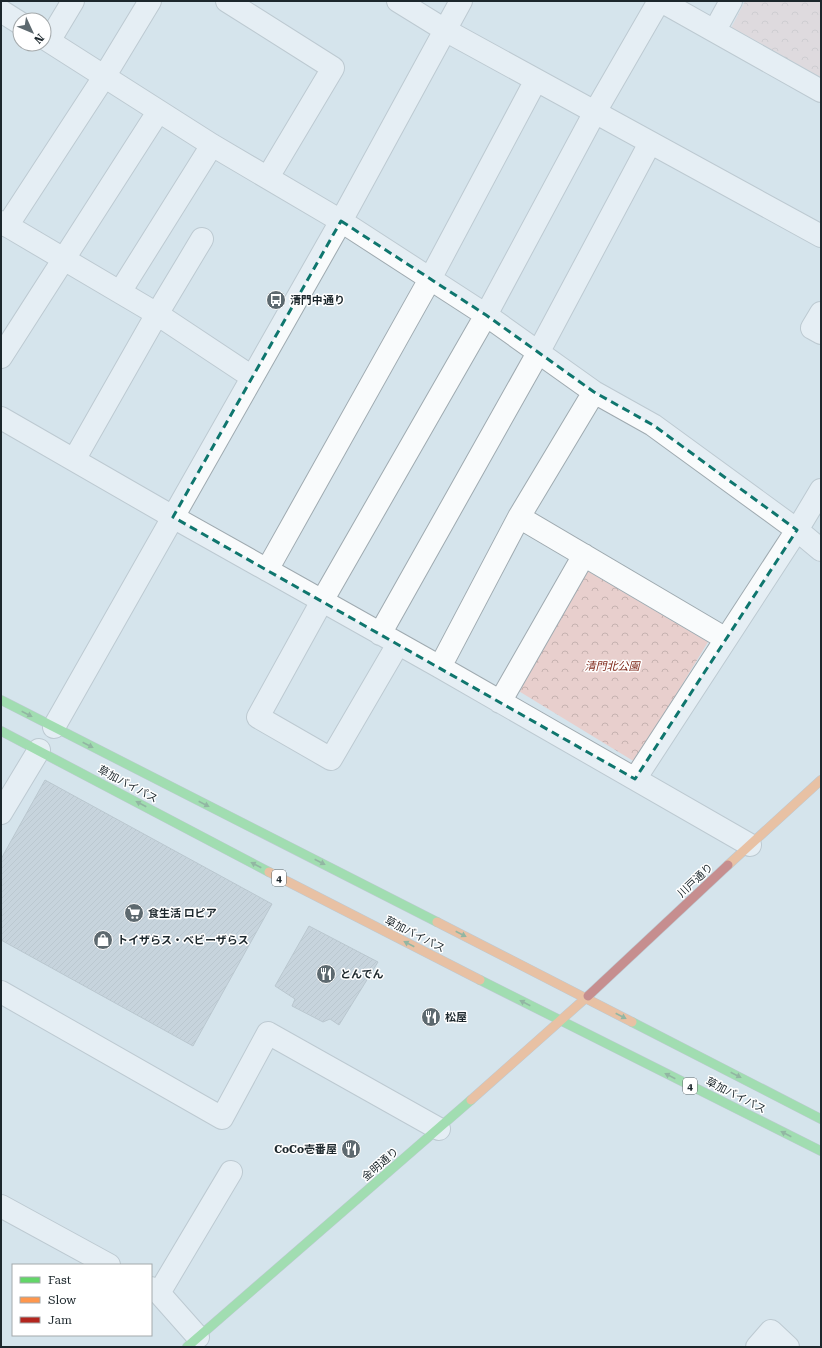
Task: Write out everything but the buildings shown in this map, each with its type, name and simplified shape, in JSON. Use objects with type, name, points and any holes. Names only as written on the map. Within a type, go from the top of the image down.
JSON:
[{"type":"main road","name":"草加バイパス","points":[[1,700],[821,1119]]},
{"type":"main road","name":"草加バイパス","points":[[1,731],[305,891],[560,1021],[821,1151]]},
{"type":"main road","name":"川戸通り","points":[[586,998],[821,780]]},
{"type":"main road","name":"金明通り","points":[[193,1342],[439,1129],[586,998]]},
{"type":"street","points":[[52,31],[73,1]]},
{"type":"street","points":[[150,1],[104,77],[4,224],[157,314],[252,377]]},
{"type":"street","points":[[227,1],[333,68],[268,177]]},
{"type":"street","points":[[398,1],[445,30],[821,236]]},
{"type":"street","points":[[54,727],[341,221],[461,1]]},
{"type":"street","points":[[650,143],[538,353],[389,639],[331,759],[258,718],[322,601],[486,315],[595,112],[660,1],[715,30],[821,91]]},
{"type":"street","points":[[715,30],[731,1]]},
{"type":"street","points":[[1,11],[12,18]]},
{"type":"street","points":[[52,44],[158,112],[341,221],[486,315],[594,392],[653,425],[797,530],[821,550]]},
{"type":"street","points":[[267,570],[430,279],[536,80]]},
{"type":"street","points":[[1,357],[158,112]]},
{"type":"street","points":[[120,292],[212,145]]},
{"type":"street","points":[[74,460],[157,314],[202,239]]},
{"type":"street","points":[[821,313],[812,328],[821,333]]},
{"type":"street","points":[[440,667],[519,516],[594,392]]},
{"type":"street","points":[[1,418],[750,845]]},
{"type":"street","points":[[635,779],[797,530],[821,490]]},
{"type":"street","points":[[519,516],[726,639]]},
{"type":"street","points":[[500,702],[584,555]]},
{"type":"street","points":[[1,813],[39,750]]},
{"type":"street","points":[[1,992],[222,1118],[268,1033],[439,1129]]},
{"type":"street","points":[[193,1342],[155,1290],[231,1172]]},
{"type":"street","points":[[1,1206],[107,1264]]},
{"type":"street","points":[[757,1347],[771,1331],[788,1347]]},
{"type":"highlighted area","points":[[341,221],[486,315],[594,392],[653,425],[797,530],[635,779],[173,517]]},
{"type":"green space","points":[[745,1],[821,1],[821,79],[731,28]]},
{"type":"green space","name":"清門北公園","points":[[586,570],[708,642],[635,762],[517,690]]},
{"type":"traffic: fast","points":[[1,700],[437,922]]},
{"type":"traffic: fast","points":[[1,731],[269,872]]},
{"type":"traffic: fast","points":[[480,980],[821,1151]]},
{"type":"traffic: fast","points":[[632,1022],[821,1119]]},
{"type":"traffic: fast","points":[[187,1347],[471,1100]]},
{"type":"traffic: slow","points":[[728,865],[821,780]]},
{"type":"traffic: slow","points":[[269,872],[480,980]]},
{"type":"traffic: slow","points":[[437,922],[632,1022]]},
{"type":"traffic: slow","points":[[471,1100],[588,996]]},
{"type":"traffic: jam","points":[[588,996],[728,865]]},
{"type":"place","name":"清門中通り","points":[[276,300]]},
{"type":"place","name":"食生活 ロピア","points":[[134,913]]},
{"type":"place","name":"トイザらス・ベビーザらス","points":[[103,940]]},
{"type":"place","name":"とんでん","points":[[326,974]]},
{"type":"place","name":"松屋","points":[[431,1017]]},
{"type":"place","name":"CoCo壱番屋","points":[[351,1149]]}]
